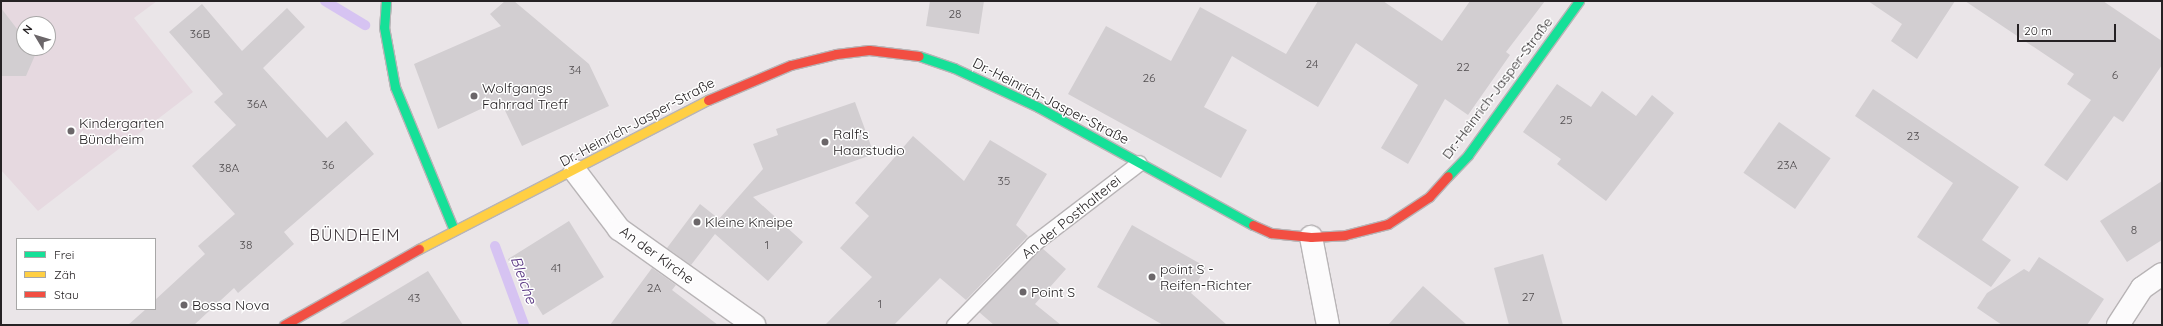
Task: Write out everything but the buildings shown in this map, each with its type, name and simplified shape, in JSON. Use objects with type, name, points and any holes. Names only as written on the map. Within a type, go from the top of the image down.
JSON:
[{"type":"main road","points":[[386,1],[384,27],[395,87],[454,230]]},
{"type":"main road","name":"Dr.-Heinrich-Jasper-Straße","points":[[284,325],[454,230],[575,171],[687,109],[791,65],[829,55],[869,50],[916,55],[954,68],[1038,107],[1264,230],[1311,237],[1345,234],[1388,224],[1429,196],[1468,155],[1579,1]]},
{"type":"street","name":"An der Kirche","points":[[575,171],[619,229],[754,325]]},
{"type":"street","points":[[1311,237],[1328,325]]},
{"type":"street","points":[[2118,325],[2142,288],[2162,274]]},
{"type":"lane","name":"An der Posthalterei","points":[[954,325],[1033,244],[1140,163]]},
{"type":"shaded area","name":"Kindergarten Bündheim","points":[[1,1],[157,1],[134,18],[193,92],[38,211],[1,170]]},
{"type":"waterway","name":"Bleiche","points":[[325,1],[365,25]]},
{"type":"waterway","name":"Bleiche","points":[[495,246],[524,325]]},
{"type":"traffic: fast","points":[[386,1],[384,27],[395,87],[454,230]]},
{"type":"traffic: fast","points":[[1448,176],[1468,155],[1579,1]]},
{"type":"traffic: fast","points":[[919,56],[954,68],[1038,107],[1253,225]]},
{"type":"traffic: slow","points":[[419,249],[708,100]]},
{"type":"traffic: jam","points":[[708,100],[791,65],[836,54],[869,50],[919,56]]},
{"type":"traffic: jam","points":[[1253,225],[1271,233],[1311,237],[1345,235],[1388,224],[1429,197],[1448,176]]},
{"type":"traffic: jam","points":[[284,325],[419,249]]},
{"type":"place","name":"Wolfgangs Fahrrad Treff","points":[[474,96]]},
{"type":"place","name":"Kindergarten Bündheim","points":[[71,131]]},
{"type":"place","name":"Ralf's Haarstudio","points":[[825,142]]},
{"type":"place","name":"Kleine Kneipe","points":[[697,222]]},
{"type":"place","name":"point S - Reifen-Richter","points":[[1152,277]]},
{"type":"place","name":"Point S","points":[[1023,292]]},
{"type":"place","name":"Bossa Nova","points":[[184,305]]},
{"type":"district","name":"BÜNDHEIM","points":[[355,235]]}]
